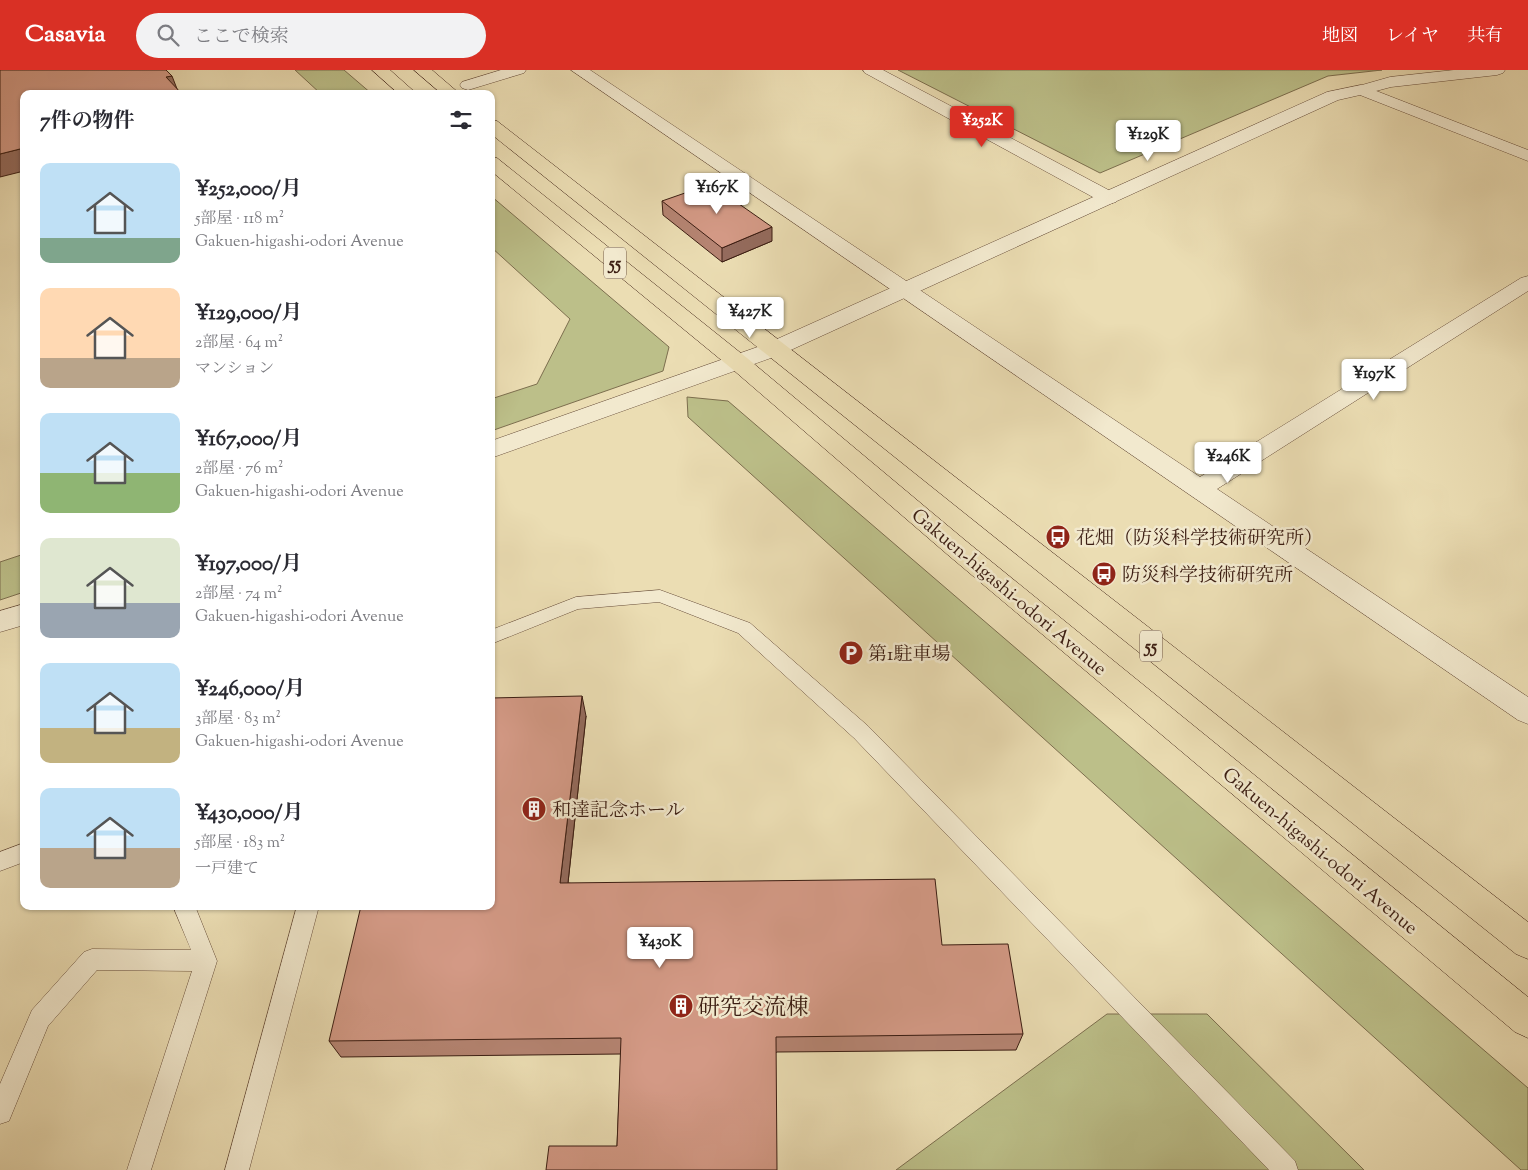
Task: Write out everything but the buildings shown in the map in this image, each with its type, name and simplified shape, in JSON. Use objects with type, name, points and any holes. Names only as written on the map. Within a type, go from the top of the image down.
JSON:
[{"type":"main road","points":[[380,70],[404,90]]},
{"type":"main road","points":[[422,70],[447,90]]},
{"type":"main road","name":"55","points":[[495,128],[1528,943]]},
{"type":"main road","name":"Gakuen-higashi-odori Avenue","points":[[495,165],[739,363],[964,554],[1528,1020]]},
{"type":"street","points":[[468,85],[518,70]]},
{"type":"street","points":[[579,70],[1528,712]]},
{"type":"street","points":[[871,70],[1109,198]]},
{"type":"street","points":[[495,449],[774,349],[1333,96],[1390,82],[1497,70]]},
{"type":"street","points":[[1361,90],[1528,156]]},
{"type":"street","points":[[1199,489],[1528,282]]},
{"type":"street","points":[[0,622],[20,615]]},
{"type":"lane","points":[[495,635],[576,603],[660,596],[744,628],[861,732],[1286,1170]]},
{"type":"lane","points":[[0,862],[20,854]]},
{"type":"lane","points":[[139,1170],[206,961],[186,910]]},
{"type":"lane","points":[[237,1170],[307,910]]},
{"type":"lane","points":[[0,1112],[40,1018],[92,959],[206,961]]},
{"type":"green space","points":[[295,70],[344,70],[367,90],[317,90]]},
{"type":"green space","points":[[898,70],[1382,70],[1328,76],[1100,173]]},
{"type":"green space","points":[[495,199],[669,347],[663,371],[495,430],[495,398],[537,384],[570,319],[495,251]]},
{"type":"green space","points":[[687,397],[728,401],[1528,1088],[1528,1170],[1521,1170],[688,417]]},
{"type":"green space","points":[[20,555],[20,593],[0,600],[0,562]]},
{"type":"green space","points":[[1107,1014],[1207,1014],[1364,1170],[896,1170]]},
{"type":"place","name":"花畑（防災科学技術研究所）","points":[[1058,537]]},
{"type":"place","name":"防災科学技術研究所","points":[[1104,574]]},
{"type":"place","name":"第1駐車場","points":[[851,653]]},
{"type":"place","name":"和達記念ホール","points":[[534,809]]},
{"type":"place","name":"研究交流棟","points":[[681,1006]]}]
